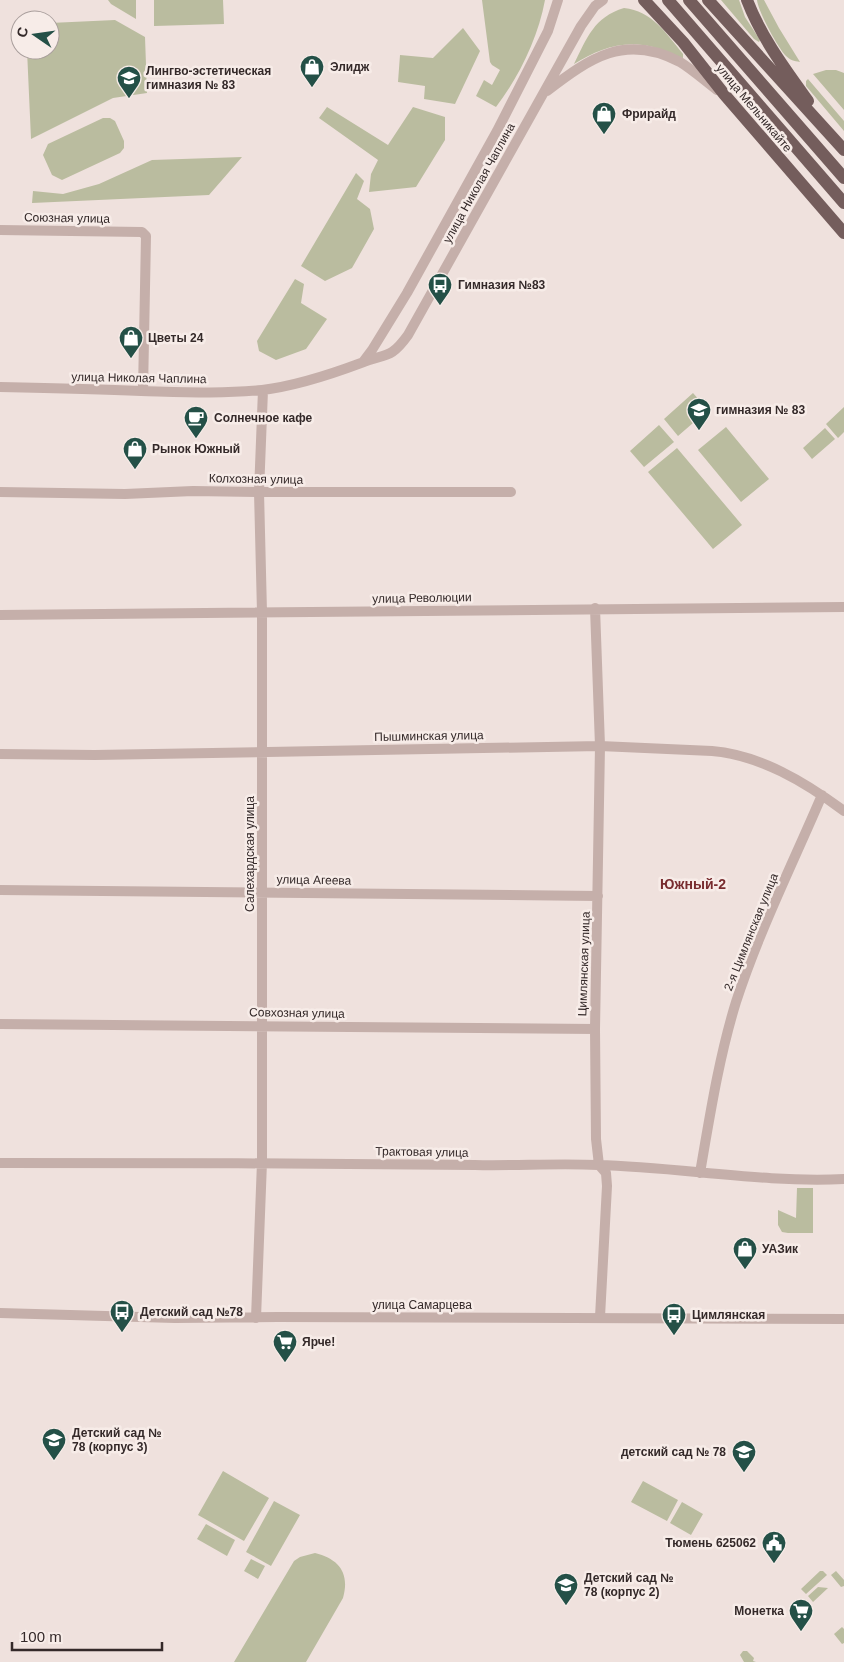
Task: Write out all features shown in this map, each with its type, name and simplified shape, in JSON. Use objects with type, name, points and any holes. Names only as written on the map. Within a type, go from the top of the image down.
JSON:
[{"type":"main road","name":"улица Мельникайте","points":[[644,0],[683,42],[724,94],[844,233]]},
{"type":"main road","points":[[668,0],[844,203]]},
{"type":"main road","points":[[689,0],[844,178]]},
{"type":"main road","points":[[708,0],[841,147]]},
{"type":"main road","points":[[747,0],[754,18],[769,45],[841,147]]},
{"type":"street","name":"улица Николая Чаплина","points":[[364,362],[407,293],[498,131],[548,31],[558,0]]},
{"type":"street","name":"улица Николая Чаплина","points":[[0,387],[203,392],[264,390],[318,378],[388,355],[397,349],[408,335],[581,26],[595,6],[603,0]]},
{"type":"street","points":[[542,95],[567,76],[598,57],[617,50],[637,49],[657,53],[680,62],[724,94]]},
{"type":"street","name":"Союзная улица","points":[[0,230],[133,231],[142,232],[146,236],[144,391]]},
{"type":"street","name":"Салехардская улица","points":[[256,1318],[262,1162],[262,612],[259,492],[264,390]]},
{"type":"street","name":"Колхозная улица","points":[[0,492],[125,494],[194,490],[259,492],[511,492]]},
{"type":"street","name":"улица Революции","points":[[0,614],[844,607]]},
{"type":"street","name":"Цимлянская улица","points":[[595,608],[600,746],[594,1029],[596,1139],[599,1165],[606,1173],[607,1186],[600,1317]]},
{"type":"street","name":"Пышминская улица","points":[[0,754],[95,755],[600,746],[728,752],[745,756],[764,764],[822,795],[844,811]]},
{"type":"street","name":"2-я Цимлянская улица","points":[[700,1173],[722,1052],[738,995],[749,962],[822,795]]},
{"type":"street","name":"улица Агеева","points":[[0,890],[598,896]]},
{"type":"street","name":"Совхозная улица","points":[[0,1024],[594,1029]]},
{"type":"street","name":"Трактовая улица","points":[[0,1163],[262,1162],[599,1165],[700,1173],[823,1180],[844,1179]]},
{"type":"street","name":"улица Самарцева","points":[[0,1313],[175,1318],[600,1317],[844,1319]]},
{"type":"green space","points":[[108,0],[136,0],[136,19],[111,4]]},
{"type":"green space","points":[[154,0],[223,0],[224,24],[154,26]]},
{"type":"green space","points":[[482,0],[545,0],[538,29],[520,70],[496,107],[476,96],[484,80],[492,85],[500,70],[490,62]]},
{"type":"green space","points":[[721,0],[739,0],[745,17],[760,40],[759,42],[754,39]]},
{"type":"green space","points":[[757,0],[764,0],[800,62],[794,61],[782,52]]},
{"type":"green space","points":[[624,8],[643,14],[658,24],[683,54],[683,58],[653,47],[632,44],[602,50],[574,64],[588,37],[598,23],[605,17]]},
{"type":"green space","points":[[115,20],[145,37],[147,93],[113,98],[31,139],[27,60],[60,60],[60,23]]},
{"type":"green space","points":[[463,28],[480,51],[455,104],[424,99],[425,86],[398,82],[400,55],[433,58]]},
{"type":"green space","points":[[826,70],[836,70],[844,73],[844,110],[813,74]]},
{"type":"green space","points":[[808,79],[844,121],[844,131],[806,86]]},
{"type":"green space","points":[[327,107],[388,145],[413,107],[445,117],[445,140],[416,187],[369,192],[371,174],[378,160],[319,118]]},
{"type":"green space","points":[[103,118],[110,118],[115,121],[124,141],[124,148],[120,153],[62,180],[52,175],[43,155],[48,144]]},
{"type":"green space","points":[[242,157],[209,195],[32,203],[33,191],[63,194],[99,184],[152,160]]},
{"type":"green space","points":[[356,173],[364,181],[357,199],[370,209],[374,229],[352,268],[325,281],[301,266]]},
{"type":"green space","points":[[295,279],[304,284],[301,303],[327,319],[306,349],[276,360],[259,351],[257,341]]},
{"type":"green space","points":[[693,393],[708,410],[678,436],[664,419]]},
{"type":"green space","points":[[844,407],[844,432],[838,438],[826,424]]},
{"type":"green space","points":[[659,425],[674,442],[644,467],[630,451]]},
{"type":"green space","points":[[726,427],[769,479],[741,502],[698,450]]},
{"type":"green space","points":[[825,428],[835,439],[812,459],[803,448]]},
{"type":"green space","points":[[677,448],[742,525],[713,549],[648,472]]},
{"type":"green space","points":[[797,1188],[813,1188],[813,1233],[782,1232],[778,1225],[778,1210],[796,1218]]},
{"type":"green space","points":[[223,1471],[269,1498],[244,1541],[198,1515]]},
{"type":"green space","points":[[643,1481],[678,1500],[667,1521],[631,1502]]},
{"type":"green space","points":[[274,1501],[300,1515],[271,1566],[246,1552]]},
{"type":"green space","points":[[682,1502],[703,1514],[691,1535],[670,1523]]},
{"type":"green space","points":[[206,1524],[235,1540],[227,1556],[197,1539]]},
{"type":"green space","points":[[315,1553],[330,1559],[341,1568],[344,1574],[345,1589],[343,1598],[306,1662],[234,1662],[294,1561],[300,1557]]},
{"type":"green space","points":[[251,1559],[265,1566],[258,1579],[244,1571]]},
{"type":"green space","points":[[820,1571],[827,1575],[806,1594],[801,1589]]},
{"type":"green space","points":[[836,1571],[844,1580],[844,1586],[841,1587],[831,1575]]},
{"type":"green space","points":[[818,1587],[828,1588],[813,1602],[808,1596]]},
{"type":"green space","points":[[842,1627],[844,1629],[844,1643],[842,1644],[834,1634]]},
{"type":"green space","points":[[743,1651],[747,1651],[754,1658],[753,1661],[756,1662],[744,1662],[740,1655]]},
{"type":"place","name":"Элидж","points":[[312,88]]},
{"type":"place","name":"Лингво-эстетическая гимназия № 83","points":[[129,99]]},
{"type":"place","name":"Фрирайд","points":[[604,135]]},
{"type":"place","name":"Гимназия №83","points":[[440,306]]},
{"type":"place","name":"Цветы 24","points":[[131,359]]},
{"type":"place","name":"гимназия № 83","points":[[699,431]]},
{"type":"place","name":"Солнечное кафе","points":[[196,439]]},
{"type":"place","name":"Рынок Южный","points":[[135,470]]},
{"type":"place","name":"УАЗик","points":[[745,1270]]},
{"type":"place","name":"Детский сад №78","points":[[122,1333]]},
{"type":"place","name":"Цимлянская","points":[[674,1336]]},
{"type":"place","name":"Ярче!","points":[[285,1363]]},
{"type":"place","name":"Детский сад № 78 (корпус 3)","points":[[54,1461]]},
{"type":"place","name":"детский сад № 78","points":[[744,1473]]},
{"type":"place","name":"Тюмень 625062","points":[[774,1564]]},
{"type":"place","name":"Детский сад № 78 (корпус 2)","points":[[566,1606]]},
{"type":"place","name":"Монетка","points":[[801,1632]]},
{"type":"district","name":"Южный-2","points":[[693,884]]}]
